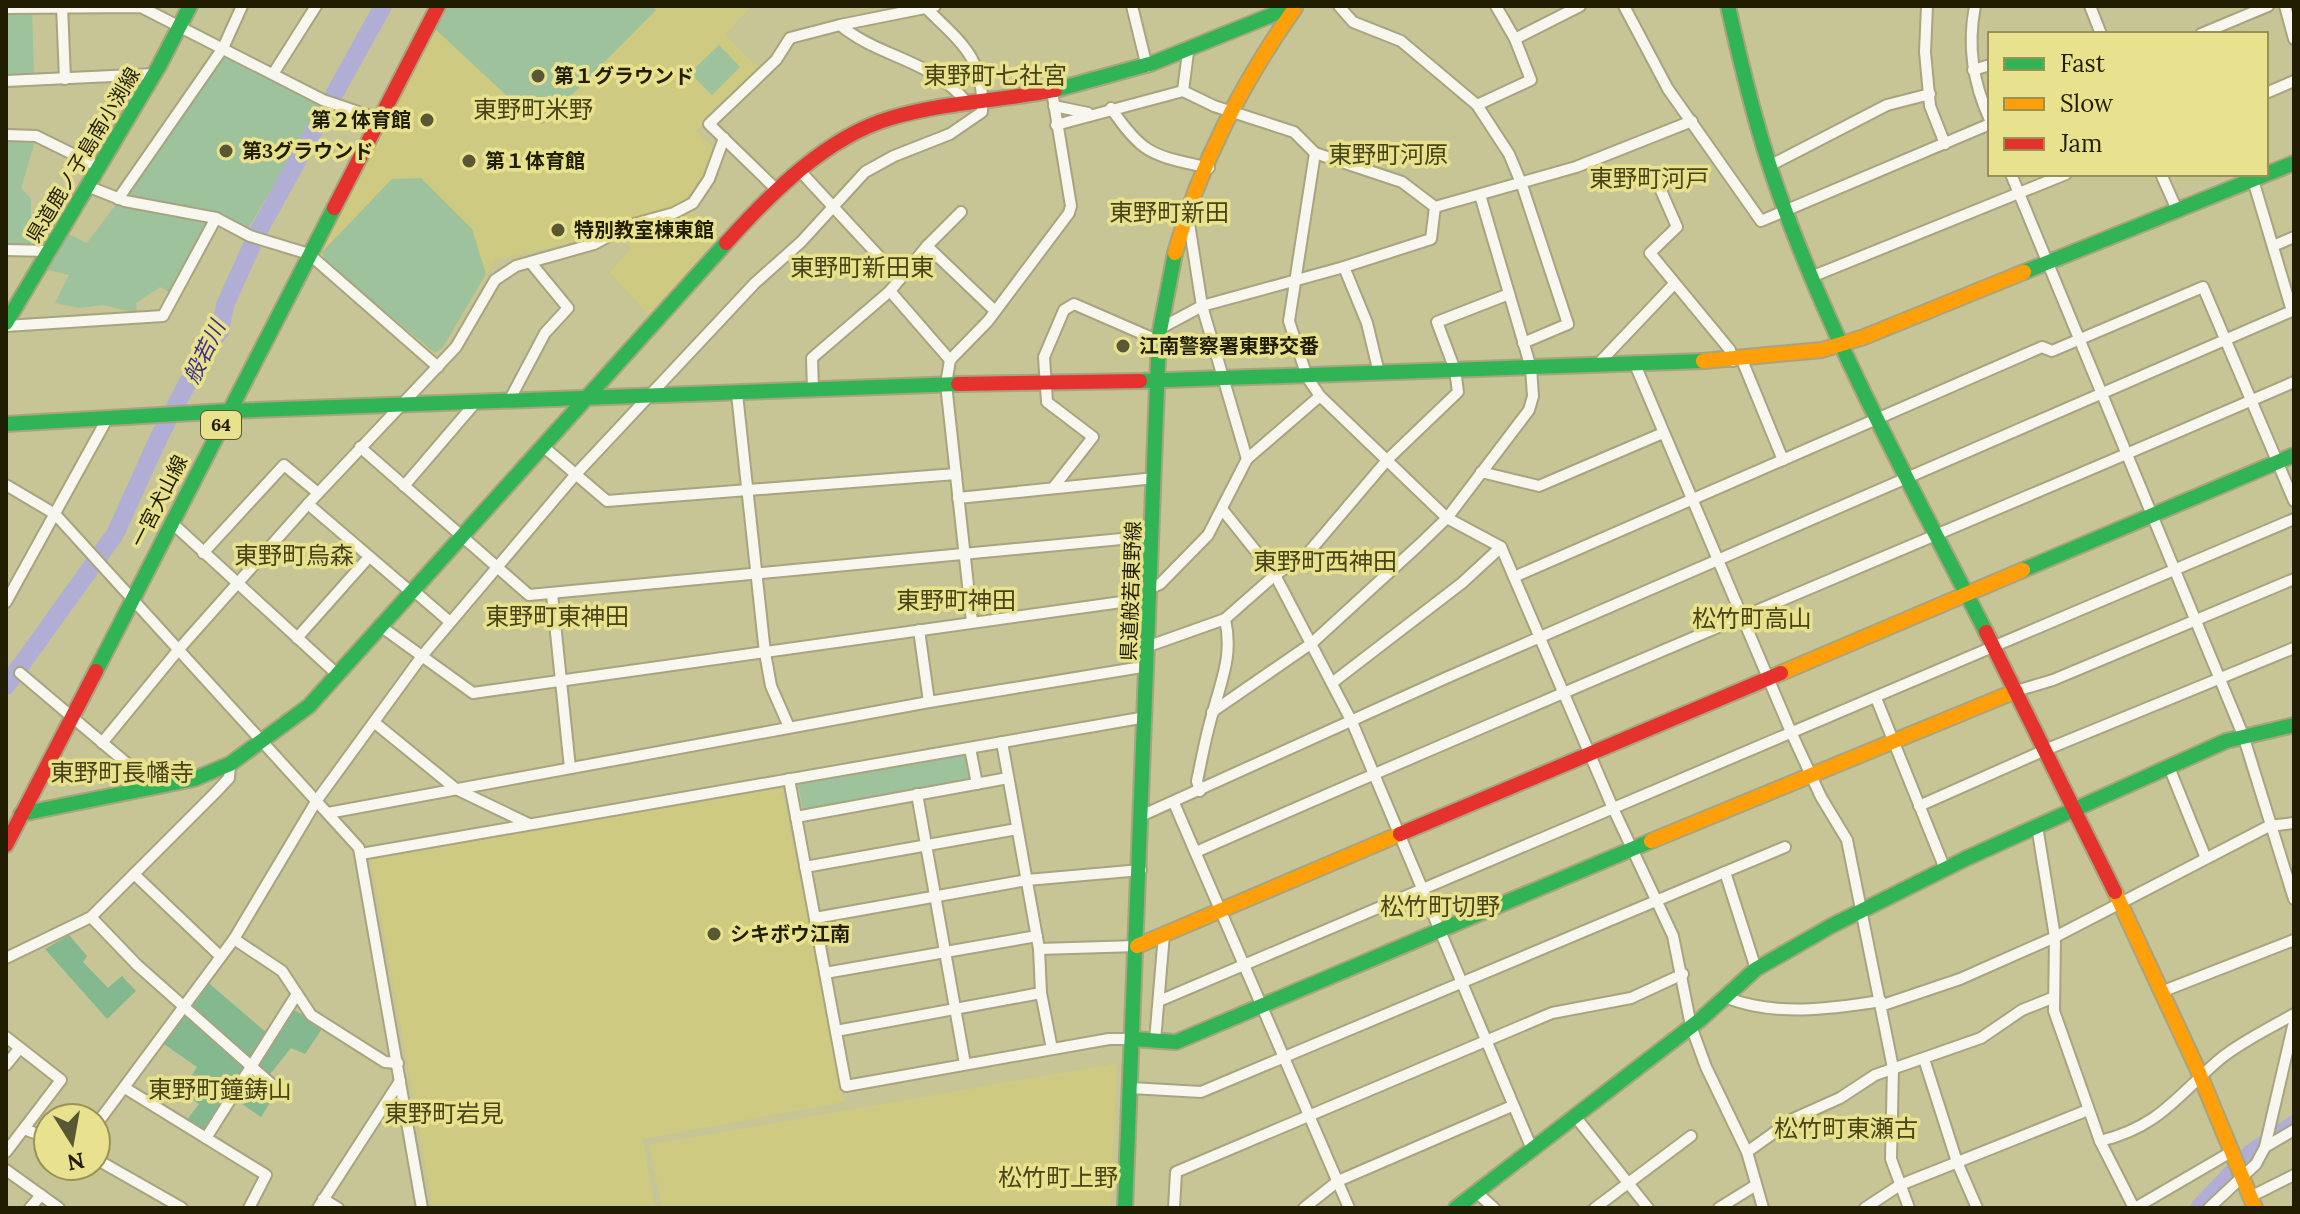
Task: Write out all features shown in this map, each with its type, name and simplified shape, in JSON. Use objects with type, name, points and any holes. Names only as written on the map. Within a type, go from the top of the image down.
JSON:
[{"type":"street","name":"県道鹿ノ子島南小渕線","points":[[6,325],[155,74],[190,6]]},
{"type":"street","points":[[118,199],[223,48],[242,6]]},
{"type":"street","points":[[273,74],[316,6]]},
{"type":"street","name":"一宮犬山線","points":[[6,845],[14,814],[71,717],[438,6]]},
{"type":"street","points":[[1132,6],[1147,67]]},
{"type":"street","points":[[14,814],[194,779],[230,764],[309,706],[383,628],[462,536],[545,448],[776,189],[800,171],[876,124],[975,103],[1053,98],[1188,52],[1295,6]]},
{"type":"street","name":"県道般若東野線","points":[[1125,1208],[1141,870],[1160,334],[1177,246],[1188,216],[1234,112],[1275,34],[1295,6]]},
{"type":"street","points":[[1339,6],[1353,22],[1401,41],[1477,105],[1509,154],[1568,324],[1523,343]]},
{"type":"street","points":[[1477,105],[1531,80],[1515,39],[1496,6]]},
{"type":"street","points":[[1515,39],[1580,6]]},
{"type":"street","points":[[1624,6],[1668,89],[1758,219],[1786,212],[1988,123]]},
{"type":"street","points":[[1728,6],[1752,108],[1811,277],[1841,345],[2118,901],[2201,1077],[2252,1202],[2294,1175]]},
{"type":"street","points":[[1927,6],[1925,52],[1930,106],[1945,144]]},
{"type":"street","points":[[1975,6],[1970,46],[1973,70],[1988,116]]},
{"type":"street","points":[[2090,6],[2100,32]]},
{"type":"street","points":[[2206,32],[2268,6]]},
{"type":"street","points":[[2285,6],[2294,39]]},
{"type":"street","points":[[62,7],[65,79]]},
{"type":"street","points":[[6,8],[141,7],[327,102],[379,119]]},
{"type":"street","points":[[776,189],[709,124],[776,60],[790,38],[929,7],[961,42],[980,70],[975,103]]},
{"type":"street","points":[[112,1105],[181,1005],[234,939],[317,800],[422,656],[576,474],[755,283],[801,242],[865,172],[894,156],[950,134],[982,112],[975,103],[930,70],[840,25]]},
{"type":"street","points":[[1183,91],[1188,52]]},
{"type":"street","points":[[1973,70],[1988,66]]},
{"type":"street","points":[[6,81],[155,74]]},
{"type":"street","points":[[2268,92],[2294,81]]},
{"type":"street","points":[[1056,125],[1090,113],[1183,91],[1294,132],[1315,153],[1402,182],[1435,207]]},
{"type":"street","points":[[1771,165],[1887,105],[1930,94]]},
{"type":"street","points":[[1053,98],[1090,113]]},
{"type":"street","points":[[972,622],[946,384],[950,360],[995,311],[1069,213],[1071,206],[1053,98]]},
{"type":"street","points":[[1111,108],[1132,138],[1154,156],[1209,168]]},
{"type":"street","points":[[1435,207],[1522,185],[1692,121]]},
{"type":"street","points":[[6,135],[36,136],[99,167]]},
{"type":"street","points":[[102,743],[179,649],[308,504],[456,347],[495,280],[516,266],[594,244],[627,226],[674,213],[693,203],[709,179],[724,138]]},
{"type":"street","points":[[1315,153],[1289,321],[1307,377],[1320,396],[1447,518],[1501,547],[1612,806],[1673,936],[1691,1026],[1706,1067],[1747,1152],[1763,1208]]},
{"type":"street","points":[[2268,174],[2294,163]]},
{"type":"street","points":[[800,171],[835,205],[900,279]]},
{"type":"street","points":[[2012,176],[2243,735],[2294,899]]},
{"type":"street","points":[[1811,277],[2061,176]]},
{"type":"street","points":[[2162,176],[2177,210]]},
{"type":"street","points":[[6,424],[228,411],[946,384],[1307,377],[1599,363],[1737,361],[1841,345],[2263,176]]},
{"type":"street","points":[[1656,179],[1677,227],[1650,253],[1730,350],[1783,460]]},
{"type":"street","points":[[1143,815],[1541,637],[2293,310],[2253,180]]},
{"type":"street","points":[[87,186],[118,199],[216,218],[250,236],[309,254],[438,367]]},
{"type":"street","points":[[1212,712],[1312,643],[1447,518],[1529,410],[1533,396],[1531,368],[1480,195]]},
{"type":"street","points":[[1053,488],[1093,437],[1047,402],[1043,383],[1044,357],[1064,310],[1074,304],[1160,334],[1202,306],[1344,267],[1431,239],[1435,207]]},
{"type":"street","points":[[813,390],[812,358],[890,291],[927,246],[961,212]]},
{"type":"street","points":[[1188,216],[1202,306],[1247,459]]},
{"type":"street","points":[[6,325],[163,316],[216,218]]},
{"type":"street","points":[[2273,246],[2294,237]]},
{"type":"street","points":[[927,246],[995,311]]},
{"type":"street","points":[[6,250],[49,251]]},
{"type":"street","points":[[509,401],[545,333],[568,308],[531,263]]},
{"type":"street","points":[[1344,267],[1367,323],[1379,373]]},
{"type":"street","points":[[1599,363],[1674,284]]},
{"type":"street","points":[[1514,577],[2042,347],[2052,351],[2203,287],[2294,501]]},
{"type":"street","points":[[890,291],[950,360]]},
{"type":"street","points":[[1149,646],[1225,619],[1275,575],[1309,552],[1388,459],[1458,392],[1455,370],[1437,322],[1509,294]]},
{"type":"street","points":[[1634,362],[1791,732],[1847,840],[1893,1068],[1891,1159],[1909,1208]]},
{"type":"street","points":[[1196,852],[2294,382]]},
{"type":"street","points":[[737,394],[765,653],[771,686],[789,727]]},
{"type":"street","points":[[383,628],[473,693],[765,653],[1150,593],[1208,535],[1247,459],[1320,396]]},
{"type":"street","points":[[404,486],[476,402]]},
{"type":"street","points":[[6,602],[107,419]]},
{"type":"street","points":[[1481,472],[1539,486],[1663,433]]},
{"type":"street","points":[[360,447],[529,595],[1153,536]]},
{"type":"street","points":[[545,448],[607,501],[956,474]]},
{"type":"street","points":[[1039,949],[1137,946],[1399,832],[2294,455]]},
{"type":"street","points":[[203,553],[284,465],[318,493]]},
{"type":"street","points":[[958,498],[1155,478]]},
{"type":"street","points":[[6,485],[55,514],[265,740],[359,848],[422,1208]]},
{"type":"street","points":[[308,504],[450,622]]},
{"type":"street","points":[[1222,509],[1275,575],[1352,722],[1532,1149]]},
{"type":"street","points":[[1159,1001],[1612,806],[1876,698],[2294,519]]},
{"type":"street","points":[[171,522],[338,675]]},
{"type":"street","points":[[1332,683],[1462,583],[1501,547]]},
{"type":"street","points":[[297,638],[369,557]]},
{"type":"street","points":[[789,779],[846,1086],[1109,1039],[1176,1042],[1811,774],[2016,691],[2053,680],[2294,579]]},
{"type":"street","points":[[552,594],[570,768]]},
{"type":"street","points":[[1200,791],[1197,781],[1212,712],[1228,666],[1230,641],[1225,619]]},
{"type":"street","points":[[919,630],[929,702]]},
{"type":"street","points":[[1919,806],[2045,750],[2294,648]]},
{"type":"street","points":[[328,813],[789,727],[1148,666]]},
{"type":"street","points":[[13,671],[156,788]]},
{"type":"street","points":[[1876,698],[1945,869]]},
{"type":"street","points":[[361,854],[1146,717]]},
{"type":"street","points":[[375,723],[456,789],[529,824]]},
{"type":"street","points":[[1456,1208],[1691,1026],[1756,969],[1863,908],[2074,809],[2243,735],[2294,725]]},
{"type":"street","points":[[1002,742],[1037,936],[1041,993],[1052,1049]]},
{"type":"street","points":[[970,748],[977,784]]},
{"type":"street","points":[[6,958],[91,917],[229,778],[230,764]]},
{"type":"street","points":[[2169,767],[2205,856]]},
{"type":"street","points":[[796,817],[1008,778]]},
{"type":"street","points":[[917,794],[965,1064]]},
{"type":"street","points":[[1174,803],[1349,1208]]},
{"type":"street","points":[[1725,997],[1748,1005],[1821,1010],[1882,1003],[1960,979],[2055,937],[2118,901],[2269,826],[2294,823]]},
{"type":"street","points":[[2037,826],[2055,937],[2052,998],[2100,1141],[2134,1208],[2237,1166],[2256,1164],[2265,1144],[2294,1022]]},
{"type":"street","points":[[805,867],[1017,829]]},
{"type":"street","points":[[1131,1088],[1201,1092],[1461,980],[1785,847]]},
{"type":"street","points":[[815,918],[1027,880],[1141,870]]},
{"type":"street","points":[[1725,872],[1756,969]]},
{"type":"street","points":[[134,874],[220,956]]},
{"type":"street","points":[[91,917],[181,1005],[278,1090]]},
{"type":"street","points":[[1155,1041],[1164,934]]},
{"type":"street","points":[[825,973],[1037,936]]},
{"type":"street","points":[[234,939],[282,971],[311,1015],[385,1062],[398,1063]]},
{"type":"street","points":[[2161,992],[2294,940]]},
{"type":"street","points":[[1174,1208],[1176,1172],[1552,1013],[1631,998],[1683,974]]},
{"type":"street","points":[[836,1031],[1041,993]]},
{"type":"street","points":[[206,1138],[297,994]]},
{"type":"street","points":[[1747,1152],[1793,1119],[1893,1068],[1981,1038],[2022,1010],[2052,998]]},
{"type":"street","points":[[2100,1141],[2133,1132],[2153,1121],[2174,1106],[2224,1056],[2294,1014]]},
{"type":"street","points":[[6,1037],[61,1080],[6,1152]]},
{"type":"street","points":[[6,1065],[19,1049]]},
{"type":"street","points":[[1924,1059],[1957,1162],[1977,1208]]},
{"type":"street","points":[[338,1208],[320,1204],[400,1081]]},
{"type":"street","points":[[125,1088],[266,1175],[249,1208]]},
{"type":"street","points":[[1304,1208],[1338,1181],[1512,1106]]},
{"type":"street","points":[[1865,1208],[1900,1185],[2088,1110]]},
{"type":"street","points":[[1574,1115],[1648,1208]]},
{"type":"street","points":[[24,1129],[32,1132]]},
{"type":"street","points":[[2265,1144],[2294,1130]]},
{"type":"street","points":[[1595,1208],[1691,1136]]},
{"type":"street","points":[[2209,1208],[2237,1166]]},
{"type":"street","points":[[112,1168],[182,1208]]},
{"type":"street","points":[[6,1170],[59,1208]]},
{"type":"street","points":[[1719,1208],[1756,1185]]},
{"type":"street","points":[[1476,1192],[1494,1208]]},
{"type":"street","points":[[30,1208],[41,1195]]},
{"type":"shaded area","points":[[443,6],[752,6],[725,35],[761,70],[696,131],[714,149],[703,175],[684,202],[718,239],[649,315],[609,272],[631,249],[613,226],[583,240],[496,260],[443,347],[435,355],[319,260],[315,252]]},
{"type":"shaded area","points":[[782,788],[844,1102],[643,1139],[655,1208],[433,1208],[371,859]]},
{"type":"shaded area","points":[[1117,1063],[1111,1208],[662,1208],[649,1145]]},
{"type":"green space","name":"第１グラウンド","points":[[448,6],[652,6],[656,10],[543,124],[536,123],[434,28]]},
{"type":"green space","points":[[32,12],[34,76],[6,77],[6,13]]},
{"type":"green space","points":[[719,45],[740,67],[712,95],[690,73]]},
{"type":"green space","name":"第3グラウンド","points":[[225,55],[320,106],[248,229],[222,213],[126,197]]},
{"type":"green space","points":[[6,139],[35,141],[21,188],[31,199],[31,245],[6,243]]},
{"type":"green space","points":[[421,178],[472,229],[486,274],[443,347],[435,353],[325,262],[322,252],[392,179]]},
{"type":"green space","points":[[117,203],[209,222],[171,293],[160,287],[136,303],[137,313],[103,305],[80,308],[55,303],[69,275],[48,270],[66,233],[87,243]]},
{"type":"green space","points":[[967,752],[972,779],[803,811],[798,784]]},
{"type":"green space","points":[[69,935],[87,956],[83,962],[108,988],[122,976],[136,991],[107,1019],[45,949]]},
{"type":"green space","points":[[205,980],[267,1033],[249,1062],[188,1006]]},
{"type":"green space","points":[[290,1008],[324,1026],[305,1054],[291,1048],[267,1078],[252,1066]]},
{"type":"green space","points":[[183,1011],[246,1068],[205,1134],[186,1121],[199,1104],[182,1091],[197,1067],[161,1042]]},
{"type":"green space","points":[[250,1071],[276,1093],[261,1117],[233,1098]]},
{"type":"waterway","name":"般若川","points":[[6,686],[115,534],[160,435],[205,350],[220,331],[225,305],[258,232],[383,6]]},
{"type":"waterway","points":[[2199,1208],[2251,1153],[2294,1124]]},
{"type":"traffic: fast","points":[[6,323],[159,66],[190,6]]},
{"type":"traffic: fast","points":[[1055,90],[1153,63],[1294,6]]},
{"type":"traffic: fast","points":[[1728,6],[1761,138],[1796,240],[1873,411],[1986,632]]},
{"type":"traffic: fast","points":[[2268,173],[2294,163]]},
{"type":"traffic: fast","points":[[2024,272],[2262,176]]},
{"type":"traffic: fast","points":[[96,671],[334,208]]},
{"type":"traffic: fast","points":[[21,814],[194,779],[230,764],[309,706],[726,243]]},
{"type":"traffic: fast","points":[[1125,1208],[1159,336],[1175,253]]},
{"type":"traffic: fast","points":[[1140,381],[1703,361]]},
{"type":"traffic: fast","points":[[6,424],[228,411],[958,384]]},
{"type":"traffic: fast","points":[[2023,570],[2294,455]]},
{"type":"traffic: fast","points":[[1456,1208],[1701,1019],[1756,969],[1831,926],[1967,858],[2226,741],[2294,725]]},
{"type":"traffic: fast","points":[[1133,1039],[1176,1042],[1651,841]]},
{"type":"traffic: slow","points":[[1175,253],[1197,188],[1224,125],[1295,8]]},
{"type":"traffic: slow","points":[[1703,361],[1822,350],[1864,337],[2024,272]]},
{"type":"traffic: slow","points":[[1781,673],[2023,570]]},
{"type":"traffic: slow","points":[[1651,841],[2016,691]]},
{"type":"traffic: slow","points":[[1137,946],[1400,834]]},
{"type":"traffic: slow","points":[[2115,892],[2197,1068],[2255,1208]]},
{"type":"traffic: jam","points":[[334,208],[438,6]]},
{"type":"traffic: jam","points":[[726,243],[761,205],[801,169],[867,127],[931,108],[1055,90]]},
{"type":"traffic: jam","points":[[958,384],[1140,381]]},
{"type":"traffic: jam","points":[[1986,632],[2115,892]]},
{"type":"traffic: jam","points":[[6,845],[96,671]]},
{"type":"traffic: jam","points":[[1400,834],[1781,673]]},
{"type":"place","name":"第１グラウンド","points":[[538,76]]},
{"type":"place","name":"第２体育館","points":[[427,120]]},
{"type":"place","name":"第3グラウンド","points":[[226,151]]},
{"type":"place","name":"第１体育館","points":[[469,161]]},
{"type":"place","name":"特別教室棟東館","points":[[558,230]]},
{"type":"place","name":"江南警察署東野交番","points":[[1123,346]]},
{"type":"place","name":"シキボウ江南","points":[[714,934]]},
{"type":"district","name":"東野町七社宮","points":[[995,76]]},
{"type":"district","name":"東野町米野","points":[[533,110]]},
{"type":"district","name":"東野町河原","points":[[1388,155]]},
{"type":"district","name":"東野町河戸","points":[[1649,179]]},
{"type":"district","name":"東野町新田","points":[[1169,213]]},
{"type":"district","name":"東野町新田東","points":[[862,268]]},
{"type":"district","name":"東野町烏森","points":[[294,556]]},
{"type":"district","name":"東野町西神田","points":[[1325,562]]},
{"type":"district","name":"東野町神田","points":[[956,601]]},
{"type":"district","name":"東野町東神田","points":[[557,617]]},
{"type":"district","name":"松竹町高山","points":[[1752,619]]},
{"type":"district","name":"東野町長幡寺","points":[[122,773]]},
{"type":"district","name":"松竹町切野","points":[[1440,907]]},
{"type":"district","name":"東野町鐘鋳山","points":[[220,1090]]},
{"type":"district","name":"東野町岩見","points":[[444,1114]]},
{"type":"district","name":"松竹町東瀬古","points":[[1846,1129]]},
{"type":"district","name":"松竹町上野","points":[[1058,1178]]}]
